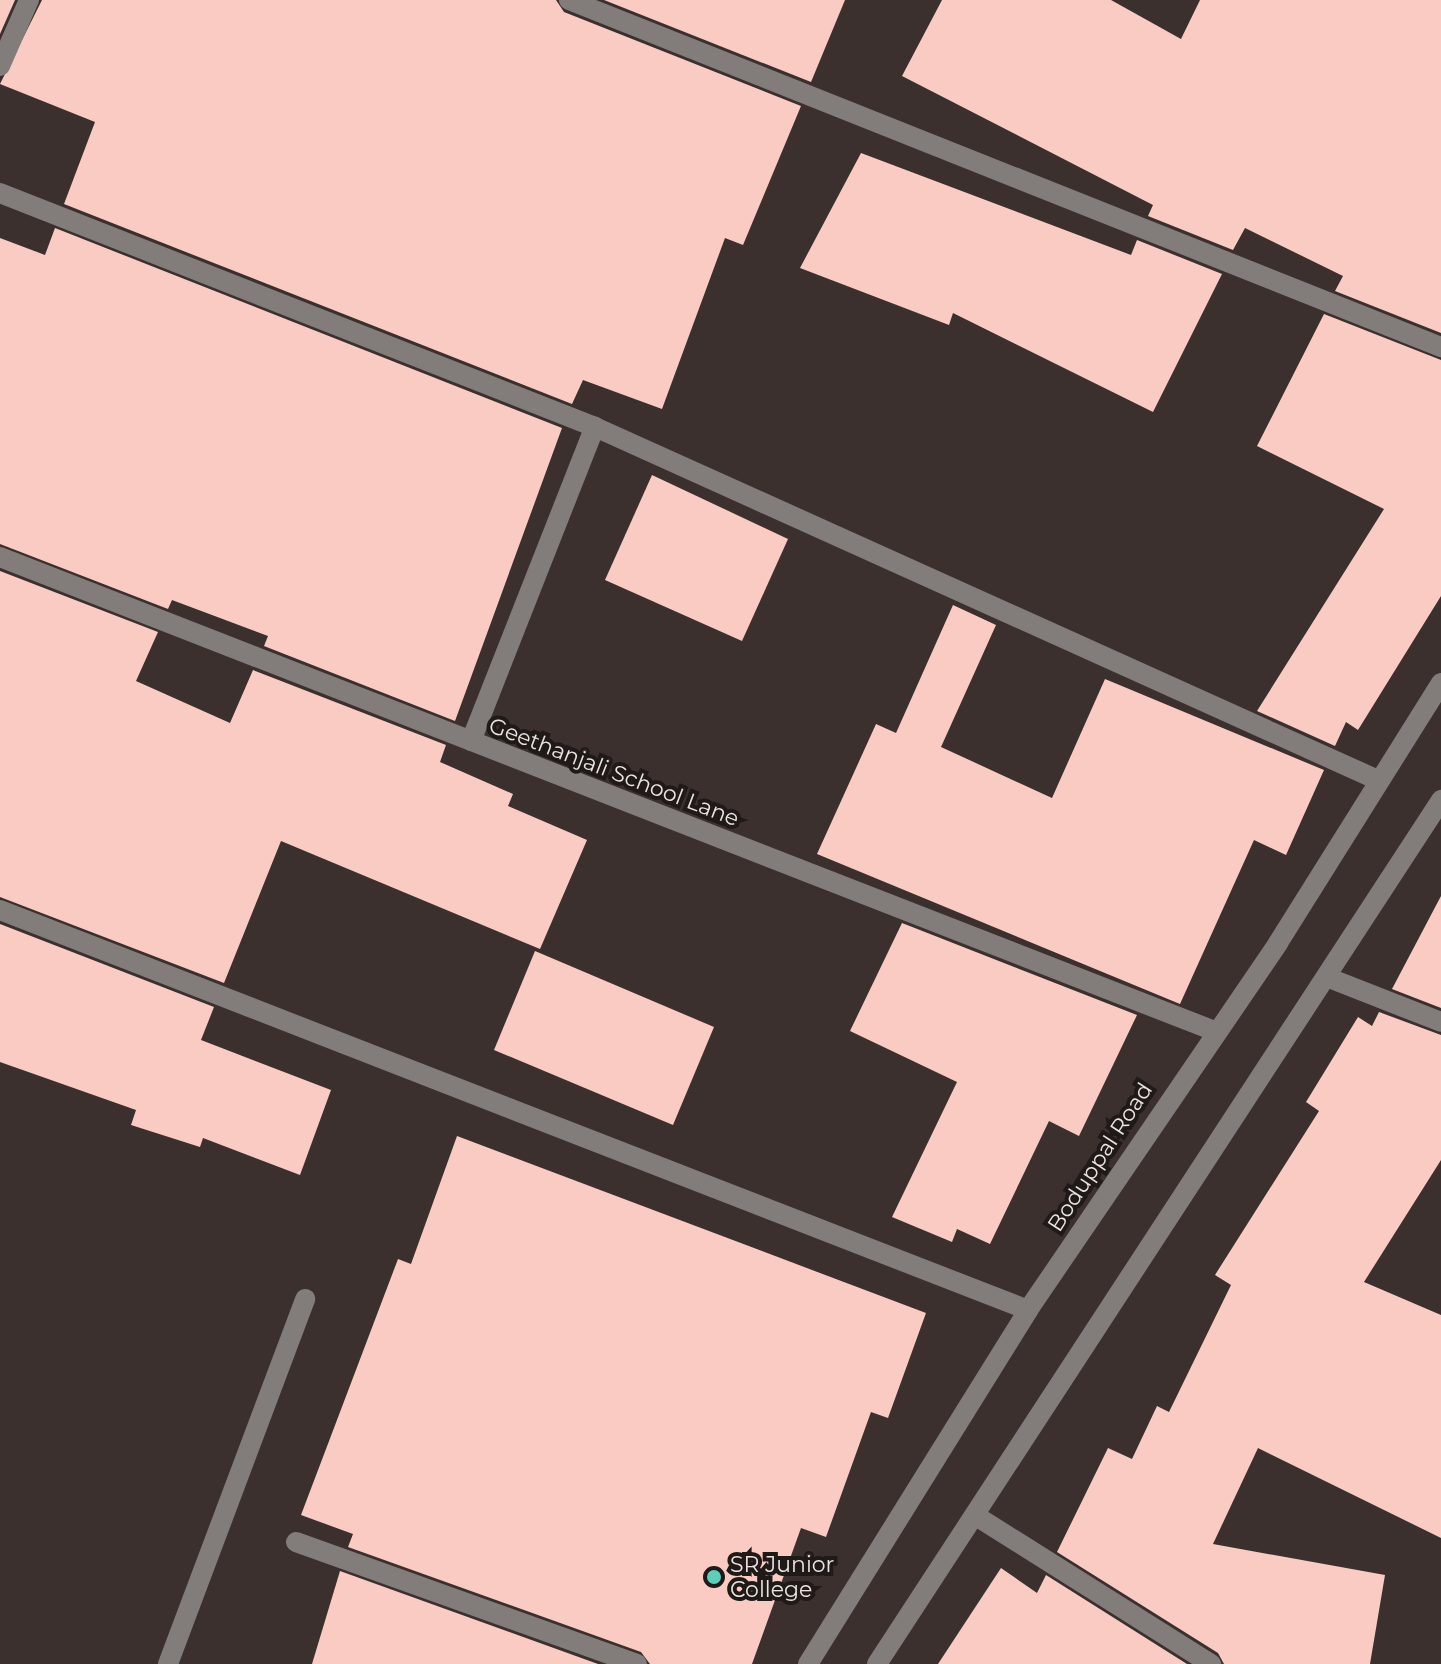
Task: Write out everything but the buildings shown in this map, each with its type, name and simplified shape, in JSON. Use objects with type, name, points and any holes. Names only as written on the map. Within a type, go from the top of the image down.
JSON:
[{"type":"street","points":[[0,66],[29,0]]},
{"type":"street","points":[[569,0],[1441,347]]},
{"type":"street","points":[[0,193],[595,427],[1378,780]]},
{"type":"street","points":[[471,741],[595,427]]},
{"type":"street","name":"Geethanjali School Lane","points":[[0,557],[1212,1030]]},
{"type":"street","name":"Boduppal Road","points":[[808,1664],[1028,1310],[1212,1030],[1278,943],[1441,683]]},
{"type":"street","points":[[877,1664],[976,1516],[1091,1327],[1329,978],[1441,800]]},
{"type":"street","points":[[0,910],[1028,1310]]},
{"type":"street","points":[[1329,978],[1441,1022]]},
{"type":"street","points":[[168,1664],[305,1299]]},
{"type":"street","points":[[976,1516],[1211,1664]]},
{"type":"street","points":[[296,1542],[637,1664]]},
{"type":"place","name":"SR Junior College","points":[[714,1577]]}]
